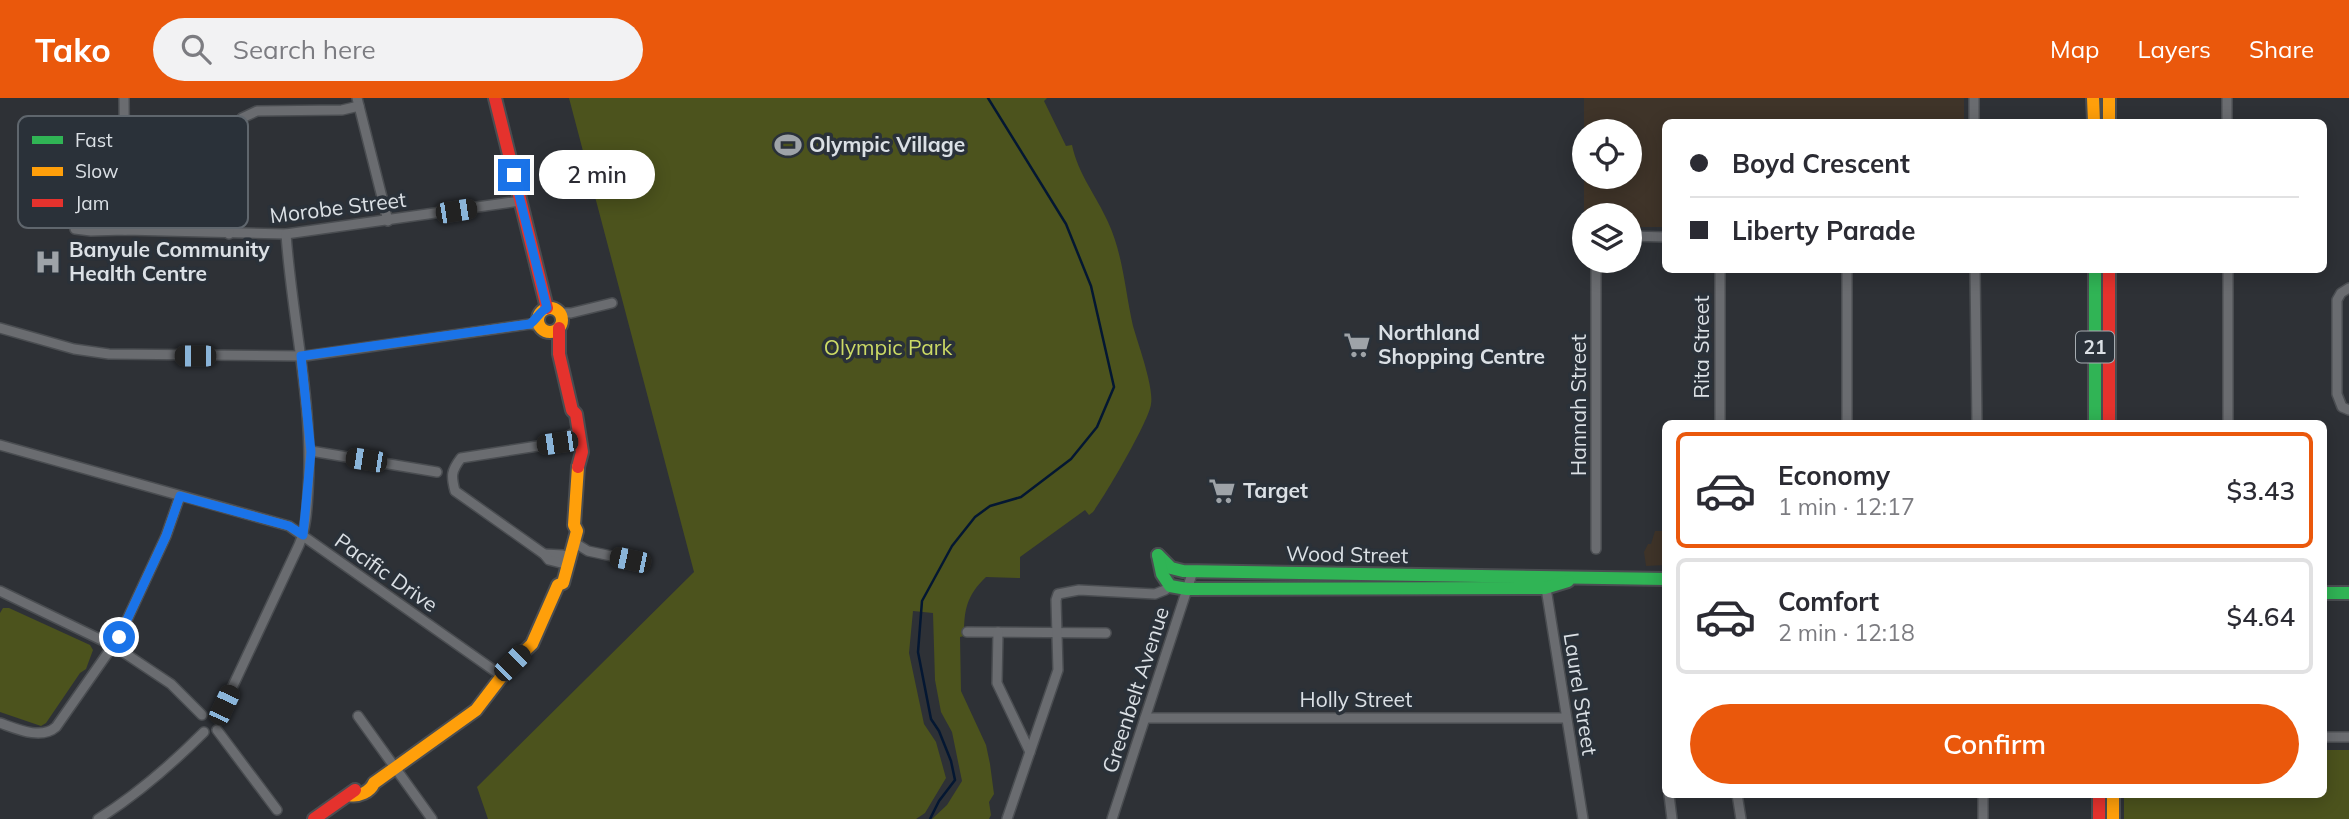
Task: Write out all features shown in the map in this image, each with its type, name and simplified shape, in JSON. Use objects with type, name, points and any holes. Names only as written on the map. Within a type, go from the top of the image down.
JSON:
[{"type":"main road","points":[[314,819],[349,795],[355,796],[371,789],[374,783],[471,715],[535,639],[558,585],[564,579],[567,551],[577,531],[574,525],[579,458],[582,452],[576,439],[576,414],[572,410],[495,98]]},
{"type":"main road","points":[[2094,98],[2094,119]]},
{"type":"main road","points":[[2109,98],[2109,119]]},
{"type":"main road","name":"21","points":[[2095,273],[2095,420]]},
{"type":"main road","name":"21","points":[[2109,273],[2109,420]]},
{"type":"main road","points":[[2095,397],[2109,397]]},
{"type":"main road","name":"Wood Street","points":[[1544,582],[1188,571],[1171,568],[1158,555],[1161,574],[1170,586],[1187,589],[1241,590],[1544,582],[1575,579],[1662,579]]},
{"type":"main road","points":[[1170,586],[1188,571]]},
{"type":"main road","points":[[1231,572],[1241,581],[1241,590]]},
{"type":"main road","points":[[2327,593],[2349,593]]},
{"type":"main road","points":[[2099,798],[2099,819]]},
{"type":"main road","points":[[2113,798],[2113,819]]},
{"type":"street","points":[[124,98],[124,116]]},
{"type":"street","points":[[1974,119],[1975,98]]},
{"type":"street","points":[[2227,98],[2227,119]]},
{"type":"street","points":[[246,116],[257,111],[342,110],[358,102],[388,221]]},
{"type":"street","name":"Morobe Street","points":[[75,229],[286,234],[520,201]]},
{"type":"street","points":[[229,228],[229,234]]},
{"type":"street","points":[[216,714],[224,705],[303,535],[311,452],[286,234]]},
{"type":"street","points":[[1642,236],[1662,237]]},
{"type":"street","name":"Hannah Street","points":[[1596,273],[1596,549]]},
{"type":"street","name":"Rita Street","points":[[1720,273],[1720,420]]},
{"type":"street","points":[[1847,273],[1847,420]]},
{"type":"street","points":[[1975,273],[1976,420]]},
{"type":"street","points":[[2228,273],[2228,420]]},
{"type":"street","points":[[2349,288],[2341,293],[2337,300],[2337,394],[2342,407],[2349,410]]},
{"type":"street","points":[[0,328],[74,349],[110,354],[301,356],[550,320],[612,303]]},
{"type":"street","points":[[576,439],[461,458],[453,467],[451,475],[455,491],[544,554],[549,561],[567,551],[589,551],[630,560]]},
{"type":"street","name":"Pacific Drive","points":[[0,445],[289,526],[502,676]]},
{"type":"street","points":[[311,452],[438,472]]},
{"type":"street","points":[[0,723],[25,731],[50,732],[56,727],[114,646],[166,536],[180,496]]},
{"type":"street","name":"Greenbelt Avenue","points":[[1112,819],[1187,589],[1188,571]]},
{"type":"street","name":"Laurel Street","points":[[1544,582],[1583,819]]},
{"type":"street","name":"Wood Street","points":[[1057,632],[1058,594],[1092,590],[1155,594],[1170,586]]},
{"type":"street","points":[[0,591],[114,646],[171,684],[202,715]]},
{"type":"street","points":[[967,632],[1106,633]]},
{"type":"street","points":[[998,632],[997,683],[1030,752]]},
{"type":"street","points":[[1007,819],[1058,670],[1057,632]]},
{"type":"street","points":[[207,712],[216,714],[220,720],[217,730],[204,732],[199,724],[202,715],[207,712]]},
{"type":"street","points":[[358,716],[432,819]]},
{"type":"street","name":"Holly Street","points":[[1146,718],[1566,718]]},
{"type":"street","points":[[217,730],[277,810]]},
{"type":"street","points":[[98,819],[132,797],[173,763],[204,732]]},
{"type":"street","points":[[2327,737],[2349,737]]},
{"type":"street","points":[[1669,798],[1672,819]]},
{"type":"street","points":[[1738,798],[1741,819]]},
{"type":"street","points":[[1983,798],[1983,819]]},
{"type":"shaded area","points":[[1584,98],[1964,98],[1964,119],[1662,119],[1662,227],[1642,227],[1642,203],[1584,203],[1584,189],[1642,189],[1642,119],[1584,119]]},
{"type":"shaded area","points":[[1655,531],[1662,531],[1662,565],[1646,566],[1644,552],[1648,544],[1651,544]]},
{"type":"green space","name":"Olympic Park","points":[[569,98],[1047,98],[1044,101],[1066,146],[1072,145],[1078,165],[1113,234],[1133,326],[1148,377],[1151,404],[1135,441],[1093,512],[1089,515],[1085,510],[1020,557],[1020,578],[986,577],[970,597],[964,636],[960,637],[961,691],[986,745],[994,794],[989,802],[989,819],[932,819],[947,805],[962,781],[952,732],[941,712],[935,680],[933,613],[913,611],[909,653],[924,724],[936,742],[946,778],[925,813],[916,819],[488,819],[477,787],[694,572]]},
{"type":"green space","points":[[3,608],[9,608],[90,645],[93,650],[86,669],[80,673],[46,723],[41,726],[0,712],[0,613]]},
{"type":"green space","points":[[2327,750],[2349,750],[2349,819],[2124,819],[2124,798],[2327,798]]},
{"type":"waterway","points":[[930,819],[939,801],[955,780],[951,761],[931,719],[918,652],[922,601],[952,546],[975,517],[990,506],[1021,497],[1071,459],[1097,427],[1114,387],[1091,286],[1066,224],[988,98]]},
{"type":"traffic: fast","points":[[2095,273],[2095,420]]},
{"type":"traffic: fast","points":[[1158,555],[1171,568],[1183,571],[1662,579]]},
{"type":"traffic: fast","points":[[1158,555],[1162,574],[1170,586],[1187,589],[1545,588],[1568,581]]},
{"type":"traffic: fast","points":[[2327,593],[2349,593]]},
{"type":"traffic: slow","points":[[2093,98],[2094,119]]},
{"type":"traffic: slow","points":[[2109,98],[2109,119]]},
{"type":"traffic: slow","points":[[550,308],[559,311],[562,320],[559,329],[550,332],[541,329],[538,320],[541,311],[550,308]]},
{"type":"traffic: slow","points":[[349,795],[367,791],[374,783],[476,710],[512,663],[532,644],[558,585],[563,583],[577,531],[574,525],[578,467]]},
{"type":"traffic: slow","points":[[2113,798],[2113,819]]},
{"type":"traffic: jam","points":[[495,98],[547,308]]},
{"type":"traffic: jam","points":[[2109,273],[2109,420]]},
{"type":"traffic: jam","points":[[559,328],[559,354],[572,410],[576,414],[582,452],[578,467]]},
{"type":"traffic: jam","points":[[314,819],[355,790]]},
{"type":"traffic: jam","points":[[2099,798],[2099,819]]},
{"type":"place","name":"Olympic Village","points":[[788,145]]},
{"type":"place","name":"Banyule Community Health Centre","points":[[48,262]]},
{"type":"place","name":"Northland Shopping Centre","points":[[1357,345]]},
{"type":"place","name":"Target","points":[[1222,491]]},
{"type":"route","points":[[119,637],[166,536],[180,496],[289,526],[303,535],[311,452],[301,356],[530,324],[547,308],[514,175]]}]
